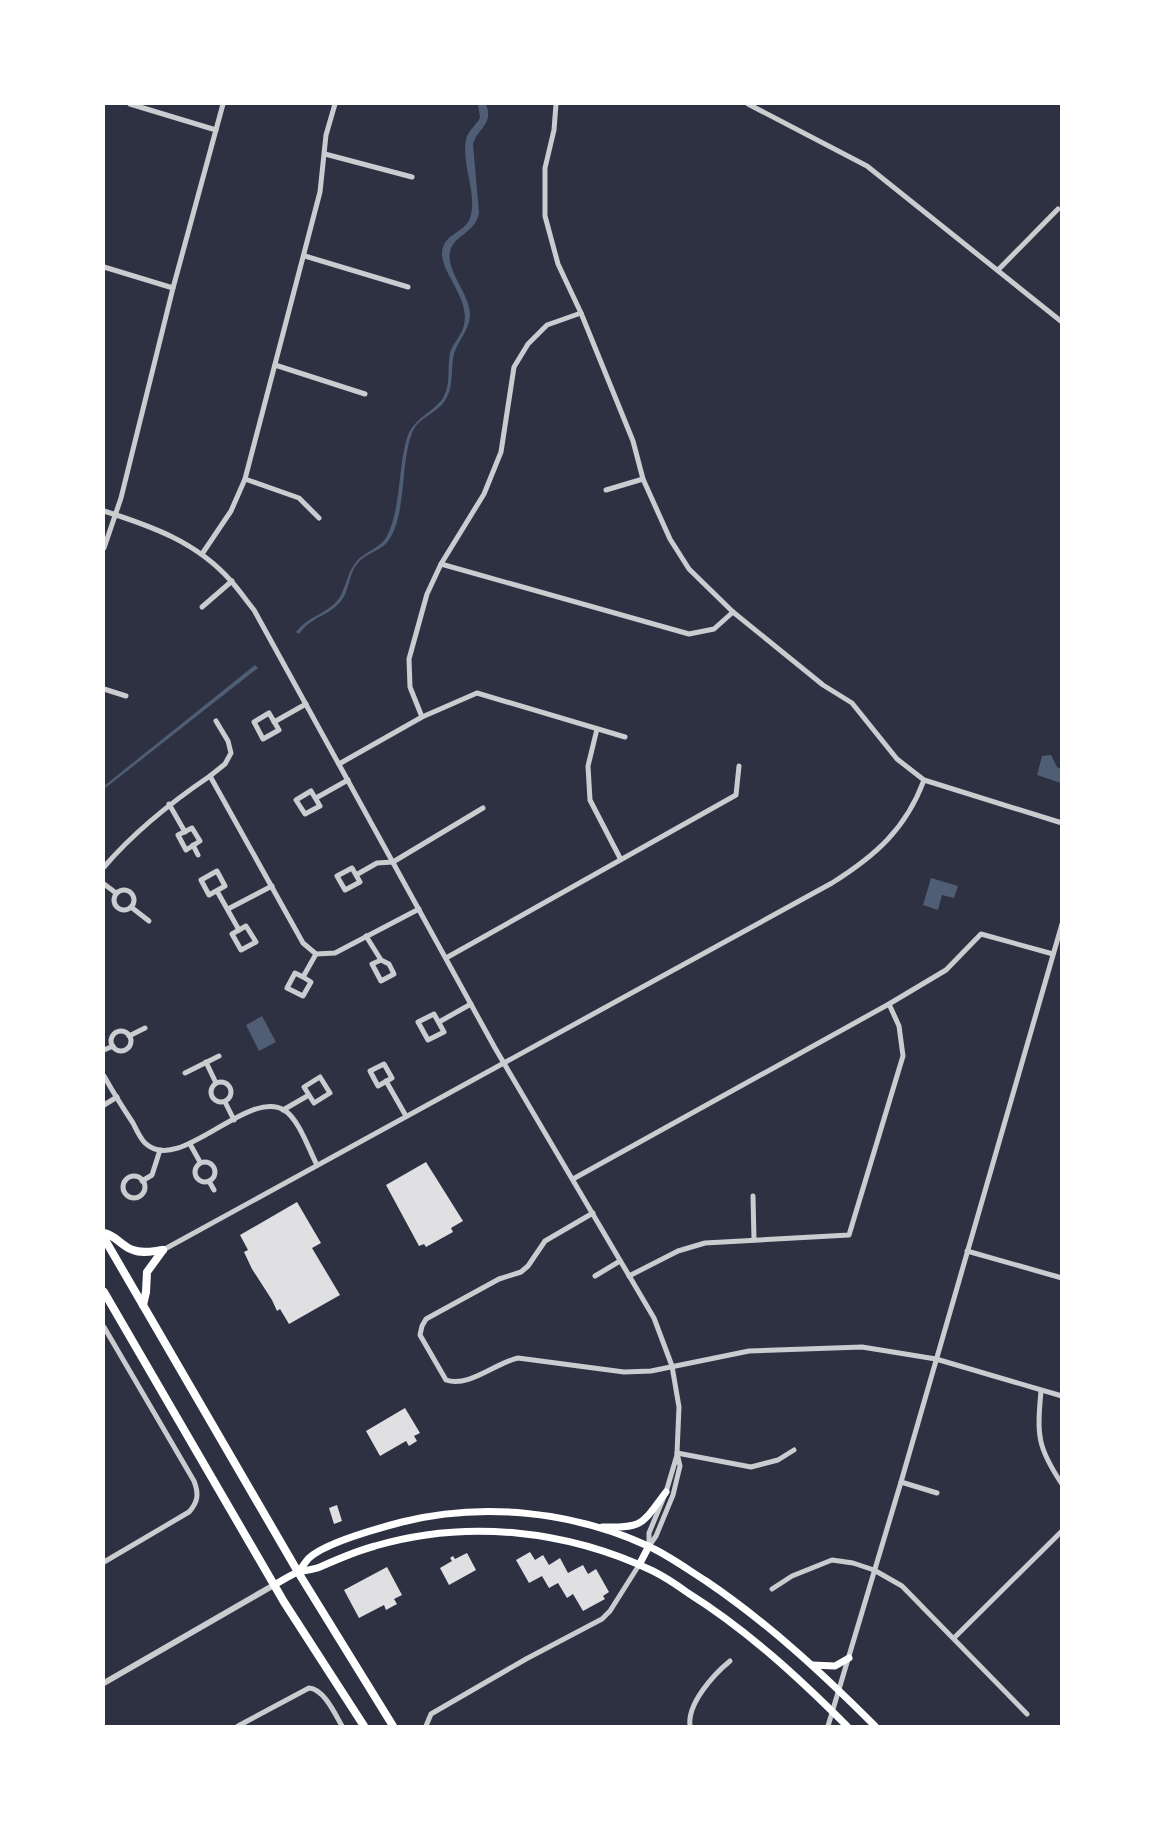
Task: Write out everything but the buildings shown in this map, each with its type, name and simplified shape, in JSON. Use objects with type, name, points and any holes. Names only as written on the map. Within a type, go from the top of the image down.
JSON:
[{"type":"main road","points":[[104,1233],[114,1236],[136,1251],[163,1250],[147,1272],[147,1292],[143,1305]]},
{"type":"main road","points":[[104,1238],[298,1572],[393,1726]]},
{"type":"main road","points":[[104,1292],[306,1639],[364,1726]]},
{"type":"main road","points":[[593,1527],[628,1528],[644,1522],[666,1492]]},
{"type":"main road","points":[[298,1572],[309,1557],[330,1546],[374,1530],[429,1516],[463,1512],[526,1514],[567,1520],[649,1546],[731,1599],[781,1637],[840,1690],[875,1726]]},
{"type":"main road","points":[[274,1585],[298,1572],[318,1569],[352,1553],[375,1545],[412,1537],[458,1531],[544,1536],[578,1544],[655,1572],[722,1615],[791,1672],[847,1726]]},
{"type":"main road","points":[[639,1565],[649,1546]]},
{"type":"main road","points":[[811,1665],[835,1666],[849,1658]]},
{"type":"street","points":[[130,104],[216,130]]},
{"type":"street","points":[[104,548],[121,498],[173,288],[223,104]]},
{"type":"street","points":[[202,554],[231,511],[245,479],[320,192],[326,135],[335,104]]},
{"type":"street","points":[[556,104],[554,130],[545,168],[545,216],[558,264],[581,313],[633,441],[643,479],[670,538],[689,569],[733,612],[823,685],[852,703],[897,759],[924,780],[1062,823]]},
{"type":"street","points":[[748,104],[867,165],[1062,322]]},
{"type":"street","points":[[325,154],[412,177]]},
{"type":"street","points":[[998,270],[1058,209]]},
{"type":"street","points":[[304,256],[408,287]]},
{"type":"street","points":[[104,267],[173,288]]},
{"type":"street","points":[[422,717],[410,687],[409,658],[427,594],[441,564],[484,494],[501,452],[514,367],[528,345],[547,325],[581,313]]},
{"type":"street","points":[[275,365],[365,394]]},
{"type":"street","points":[[245,479],[299,498],[319,518]]},
{"type":"street","points":[[606,490],[643,479]]},
{"type":"street","points":[[104,511],[149,525],[177,538],[202,554],[232,581],[254,610],[471,1004],[654,1318],[672,1366],[678,1407],[677,1453],[680,1466],[673,1495],[657,1536],[649,1546]]},
{"type":"street","points":[[441,564],[688,634],[714,629],[733,612]]},
{"type":"street","points":[[201,607],[232,581]]},
{"type":"street","points":[[104,688],[126,696]]},
{"type":"street","points":[[339,764],[422,717],[477,693],[625,737]]},
{"type":"street","points":[[274,722],[306,704]]},
{"type":"street","points":[[269,713],[274,722],[279,730],[263,739],[254,723],[269,713]]},
{"type":"street","points":[[104,867],[126,840],[169,804],[225,764],[231,753],[228,741],[216,721]]},
{"type":"street","points":[[597,729],[588,766],[590,800],[620,858]]},
{"type":"street","points":[[446,958],[620,858],[736,795],[740,766]]},
{"type":"street","points":[[210,776],[303,942],[316,954],[335,953],[419,909]]},
{"type":"street","points":[[315,798],[348,780]]},
{"type":"street","points":[[163,1250],[832,884],[863,864],[898,829],[915,801],[924,780]]},
{"type":"street","points":[[311,791],[315,798],[320,806],[305,814],[296,800],[311,791]]},
{"type":"street","points":[[169,804],[185,832]]},
{"type":"street","points":[[356,875],[377,863],[393,862],[483,808]]},
{"type":"street","points":[[192,828],[200,842],[186,850],[178,836],[185,832],[192,828]]},
{"type":"street","points":[[193,845],[198,855]]},
{"type":"street","points":[[352,868],[356,875],[360,882],[345,890],[337,876],[352,868]]},
{"type":"street","points":[[217,871],[225,886],[218,891],[209,895],[201,880],[217,871]]},
{"type":"street","points":[[104,884],[116,893]]},
{"type":"street","points":[[228,909],[272,886]]},
{"type":"street","points":[[125,890],[131,892],[134,901],[131,907],[125,910],[118,909],[114,900],[116,893],[125,890]]},
{"type":"street","points":[[218,891],[239,930]]},
{"type":"street","points":[[131,907],[149,921]]},
{"type":"street","points":[[828,1726],[1062,924]]},
{"type":"street","points":[[246,926],[256,942],[241,950],[232,934],[239,930],[246,926]]},
{"type":"street","points":[[573,1179],[946,970],[981,934],[1053,954]]},
{"type":"street","points":[[366,936],[381,960]]},
{"type":"street","points":[[303,978],[316,954]]},
{"type":"street","points":[[295,973],[303,978],[311,982],[303,996],[287,988],[295,973]]},
{"type":"street","points":[[439,1022],[471,1004]]},
{"type":"street","points":[[629,1276],[678,1251],[705,1243],[849,1235],[903,1056],[899,1026],[889,1004]]},
{"type":"street","points":[[434,1014],[439,1022],[444,1032],[428,1040],[418,1022],[434,1014]]},
{"type":"street","points":[[129,1036],[145,1028]]},
{"type":"street","points":[[124,1032],[129,1036],[130,1045],[126,1050],[120,1051],[113,1046],[112,1039],[116,1034],[124,1032]]},
{"type":"street","points":[[104,1050],[113,1046]]},
{"type":"street","points":[[185,1073],[219,1056]]},
{"type":"street","points":[[206,1062],[216,1083]]},
{"type":"street","points":[[104,1076],[145,1144],[160,1150],[173,1150],[190,1144],[261,1107],[284,1110],[296,1122],[317,1165]]},
{"type":"street","points":[[320,1077],[330,1093],[314,1103],[309,1095],[304,1087],[320,1077]]},
{"type":"street","points":[[386,1081],[405,1116]]},
{"type":"street","points":[[216,1083],[226,1083],[231,1088],[231,1094],[225,1102]]},
{"type":"street","points":[[216,1083],[211,1094],[218,1102],[225,1102]]},
{"type":"street","points":[[284,1110],[309,1095]]},
{"type":"street","points":[[104,1105],[117,1097]]},
{"type":"street","points":[[225,1102],[234,1120]]},
{"type":"street","points":[[190,1144],[200,1162]]},
{"type":"street","points":[[142,1181],[152,1175],[160,1150]]},
{"type":"street","points":[[200,1162],[210,1162],[214,1167],[215,1174],[209,1181],[202,1182],[195,1174],[195,1167],[200,1162]]},
{"type":"street","points":[[136,1177],[142,1181],[144,1187],[140,1196],[130,1198],[125,1194],[124,1183],[129,1178],[136,1177]]},
{"type":"street","points":[[209,1181],[214,1190]]},
{"type":"street","points":[[118,1199],[125,1194]]},
{"type":"street","points":[[753,1196],[753,1240]]},
{"type":"street","points":[[593,1213],[545,1241],[528,1266],[521,1272],[499,1279],[426,1319],[420,1335],[444,1377],[453,1383],[464,1383],[505,1361],[518,1358],[624,1372],[651,1371],[749,1351],[862,1347],[936,1359],[1062,1396]]},
{"type":"street","points":[[967,1251],[1062,1278]]},
{"type":"street","points":[[595,1276],[620,1261]]},
{"type":"street","points":[[104,1327],[194,1481],[198,1494],[189,1512],[104,1562]]},
{"type":"street","points":[[1041,1391],[1037,1427],[1045,1458],[1062,1484]]},
{"type":"street","points":[[677,1453],[751,1467],[778,1460],[794,1450]]},
{"type":"street","points":[[649,1546],[649,1533],[666,1492],[677,1453]]},
{"type":"street","points":[[901,1482],[937,1493]]},
{"type":"street","points":[[954,1638],[1062,1531]]},
{"type":"street","points":[[772,1589],[792,1576],[832,1560],[853,1563],[874,1570],[902,1586],[1027,1714]]},
{"type":"street","points":[[426,1726],[431,1714],[602,1618],[610,1611],[639,1565]]},
{"type":"street","points":[[104,1683],[274,1585]]},
{"type":"street","points":[[690,1726],[689,1719],[701,1692],[719,1670],[730,1661]]},
{"type":"street","points":[[238,1726],[309,1688],[314,1688],[321,1693],[342,1726]]},
{"type":"water","points":[[478,104],[486,104],[488,111],[487,121],[473,144],[479,213],[477,220],[456,241],[450,252],[452,267],[467,300],[470,316],[468,326],[454,354],[450,390],[444,402],[422,420],[412,433],[408,445],[398,516],[389,540],[357,564],[341,601],[310,623],[299,634],[296,632],[305,623],[337,601],[352,567],[387,536],[395,513],[407,438],[414,425],[439,403],[445,393],[450,353],[463,329],[465,315],[459,295],[446,269],[442,252],[450,237],[464,227],[470,218],[472,199],[465,150],[468,134],[480,118]]},
{"type":"water","points":[[255,665],[258,668],[104,789],[104,786]]},
{"type":"water","points":[[1051,755],[1057,767],[1061,769],[1061,783],[1037,775],[1042,756]]},
{"type":"water","points":[[931,878],[958,886],[954,898],[942,895],[938,910],[923,905]]},
{"type":"water","points":[[262,1016],[276,1042],[259,1051],[246,1025]]}]
